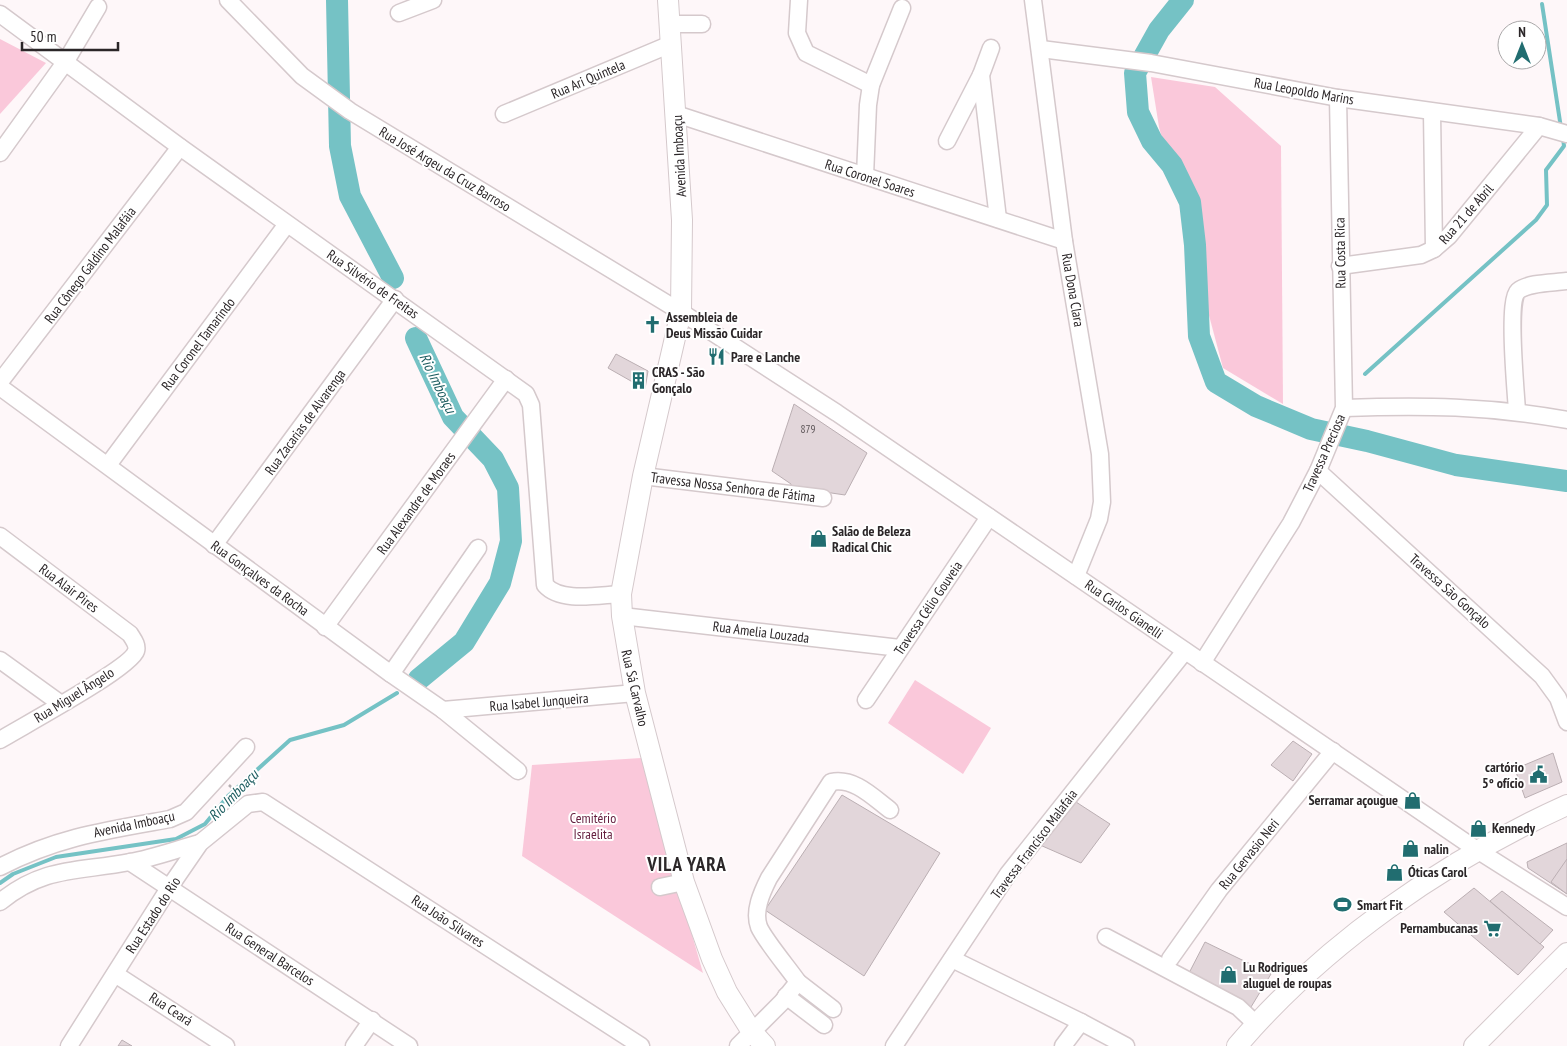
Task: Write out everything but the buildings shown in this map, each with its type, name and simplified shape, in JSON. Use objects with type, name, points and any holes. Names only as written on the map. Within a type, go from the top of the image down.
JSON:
[{"type":"main road","name":"Avenida Imboaçu","points":[[668,0],[682,220],[681,312]]},
{"type":"main road","name":"Rua Sá Carvalho","points":[[681,312],[643,476],[621,594],[622,616],[635,693],[684,882],[712,959],[752,1041]]},
{"type":"main road","points":[[1237,1046],[1256,1024],[1315,966],[1390,908],[1477,850],[1567,804]]},
{"type":"main road","points":[[1474,1046],[1567,953]]},
{"type":"street","name":"Rua José Argeu da Cruz Barroso","points":[[228,0],[302,76],[350,111],[681,312]]},
{"type":"street","points":[[399,13],[432,0]]},
{"type":"street","points":[[799,0],[797,33],[806,53],[871,85]]},
{"type":"street","name":"Rua Dona Clara","points":[[1037,1],[1064,241],[1100,454],[1103,486],[1099,519],[1076,576]]},
{"type":"street","points":[[0,153],[66,61],[98,7]]},
{"type":"street","points":[[865,176],[868,105],[871,85],[902,8]]},
{"type":"street","name":"Rua Silvério de Freitas","points":[[0,14],[180,147],[396,299],[526,394],[531,400],[545,585],[551,592],[565,596],[621,594]]},
{"type":"street","points":[[669,24],[702,24]]},
{"type":"street","name":"Rua Ari Quintela","points":[[504,114],[671,44]]},
{"type":"street","points":[[947,141],[981,74],[991,48]]},
{"type":"street","name":"Rua Leopoldo Marins","points":[[1041,49],[1151,63],[1338,98],[1539,126],[1567,134]]},
{"type":"street","points":[[981,74],[998,219]]},
{"type":"street","name":"Rua Costa Rica","points":[[1338,98],[1343,413]]},
{"type":"street","points":[[1432,112],[1434,249]]},
{"type":"street","name":"Rua Coronel Soares","points":[[676,114],[1064,241]]},
{"type":"street","name":"Rua 21 de Abril","points":[[1340,266],[1421,255],[1434,249],[1449,236],[1539,126]]},
{"type":"street","name":"Rua Cônego Galdino Malafáia","points":[[0,382],[180,147]]},
{"type":"street","name":"Rua Coronel Tamarindo","points":[[108,465],[287,224]]},
{"type":"street","points":[[1518,411],[1512,327],[1514,296],[1518,291],[1527,287],[1567,281]]},
{"type":"street","name":"Rua Zacarias de Alvarenga","points":[[214,545],[396,299]]},
{"type":"street","name":"Rua Carlos Gianelli","points":[[681,312],[837,413],[1477,850],[1567,907]]},
{"type":"street","name":"Rua Alexandre de Moraes","points":[[325,626],[506,379]]},
{"type":"street","name":"Rua Gonçalves da Rocha","points":[[0,387],[325,626],[443,710],[518,771]]},
{"type":"street","name":"Travessa Preciosa","points":[[1202,662],[1291,523],[1321,464],[1343,413],[1422,405],[1518,411],[1567,420]]},
{"type":"street","name":"Travessa São Gonçalo","points":[[1321,464],[1542,676],[1558,698],[1567,722]]},
{"type":"street","name":"Travessa Nossa Senhora de Fátima","points":[[643,476],[823,498]]},
{"type":"street","name":"Travessa Célio Gouveia","points":[[866,700],[989,517]]},
{"type":"street","name":"Rua Alair Pires","points":[[0,536],[130,634],[136,643]]},
{"type":"street","points":[[391,674],[478,548]]},
{"type":"street","name":"Rua Amelia Louzada","points":[[622,616],[900,648]]},
{"type":"street","name":"Rua Miguel Ângelo","points":[[0,740],[61,704],[132,658],[136,650],[136,643]]},
{"type":"street","name":"Travessa Francisco Malafaia","points":[[894,1046],[1008,874],[1185,652]]},
{"type":"street","points":[[0,660],[61,704]]},
{"type":"street","name":"Rua Isabel Junqueira","points":[[443,710],[635,693]]},
{"type":"street","name":"Avenida Imboaçu","points":[[0,867],[24,854],[65,839],[170,819],[186,812],[246,747]]},
{"type":"street","name":"Rua Gervasio Neri","points":[[1170,959],[1219,890],[1332,751]]},
{"type":"street","points":[[832,1009],[798,982],[759,927],[758,910],[761,894],[769,878],[831,782],[844,780],[855,784],[890,810]]},
{"type":"street","name":"Rua João Silvares","points":[[251,803],[263,802],[641,1046]]},
{"type":"street","name":"Rua Estado do Rio","points":[[69,1046],[169,888],[200,843],[251,803]]},
{"type":"street","points":[[0,902],[13,891],[41,876],[65,870],[130,862],[200,843]]},
{"type":"street","name":"Rua General Barcelos","points":[[130,862],[409,1046]]},
{"type":"street","points":[[660,887],[684,882]]},
{"type":"street","points":[[1106,937],[1238,1007],[1256,1024]]},
{"type":"street","points":[[952,959],[1082,1022],[1126,1046]]},
{"type":"street","name":"Rua Ceará","points":[[115,974],[226,1046]]},
{"type":"street","points":[[752,1041],[798,982]]},
{"type":"street","points":[[786,996],[824,1025]]},
{"type":"street","points":[[354,1046],[372,1020]]},
{"type":"street","points":[[1063,1046],[1082,1022]]},
{"type":"path","points":[[219,775],[251,803]]},
{"type":"green space","points":[[0,39],[46,63],[0,114]]},
{"type":"green space","points":[[1151,77],[1215,87],[1281,146],[1283,404],[1223,368],[1159,127]]},
{"type":"green space","points":[[915,680],[991,728],[963,774],[888,723]]},
{"type":"green space","name":"Cemitério Israelita","points":[[641,758],[703,973],[522,856],[532,765]]},
{"type":"waterway","name":"Rio Imboaçu","points":[[337,0],[340,146],[350,196],[393,278]]},
{"type":"waterway","points":[[1183,0],[1159,30],[1135,73],[1138,112],[1152,141],[1172,165],[1190,202],[1195,245],[1199,336],[1216,382],[1256,406],[1311,429],[1367,441],[1456,465],[1567,481]]},
{"type":"waterway","points":[[1542,4],[1561,128]]},
{"type":"waterway","points":[[1365,374],[1536,220],[1547,205],[1546,170],[1564,146],[1563,138]]},
{"type":"waterway","name":"Rio Imboaçu","points":[[416,338],[453,417],[493,459],[508,488],[511,541],[500,583],[464,642],[419,679]]},
{"type":"waterway","points":[[1305,427],[1312,421]]},
{"type":"waterway","name":"Rio Imboaçu","points":[[0,883],[13,874],[56,857],[176,839],[205,824],[228,796],[290,740],[344,725],[397,693]]},
{"type":"place","name":"Assembleia de Deus Missão Cuidar","points":[[652,325]]},
{"type":"place","name":"Pare e Lanche","points":[[717,357]]},
{"type":"place","name":"CRAS - São Gonçalo","points":[[638,380]]},
{"type":"place","name":"Salão de Beleza Radical Chic","points":[[818,539]]},
{"type":"place","name":"cartório 5° ofício","points":[[1538,775]]},
{"type":"place","name":"Serramar açougue","points":[[1412,800]]},
{"type":"place","name":"Kennedy","points":[[1478,828]]},
{"type":"place","name":"nalin","points":[[1410,849]]},
{"type":"place","name":"Óticas Carol","points":[[1394,872]]},
{"type":"place","name":"Smart Fit","points":[[1343,905]]},
{"type":"place","name":"Pernambucanas","points":[[1492,928]]},
{"type":"place","name":"Lu Rodrigues aluguel de roupas","points":[[1229,975]]},
{"type":"district","name":"VILA YARA","points":[[687,864]]}]
